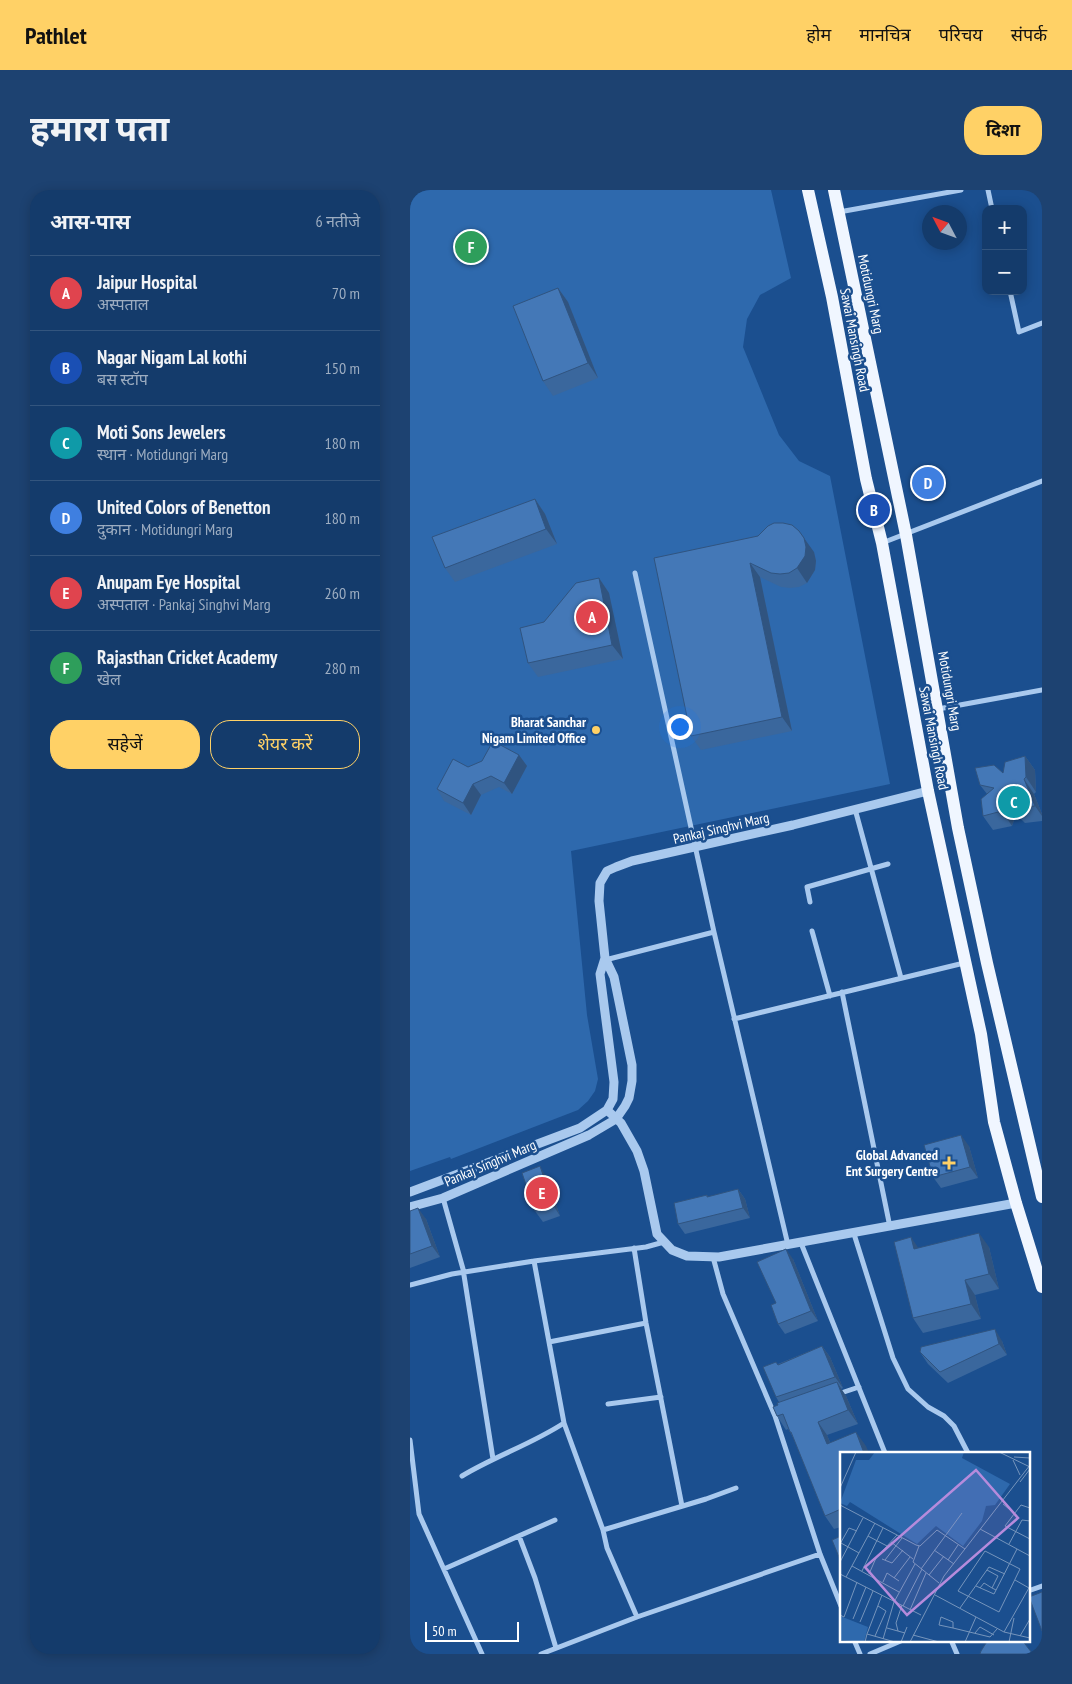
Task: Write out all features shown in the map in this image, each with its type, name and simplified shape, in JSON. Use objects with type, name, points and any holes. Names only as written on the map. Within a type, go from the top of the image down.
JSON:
[{"type":"main road","name":"Sawai Mansingh Road","points":[[808,190],[832,297],[866,479],[882,543],[928,791],[981,1034],[994,1122],[1042,1288]]},
{"type":"main road","name":"Motidungri Marg","points":[[834,190],[906,535],[958,828],[987,963],[1042,1197]]},
{"type":"street","points":[[839,212],[961,190]]},
{"type":"street","points":[[988,190],[991,205]]},
{"type":"street","points":[[1011,295],[1019,332],[1042,323]]},
{"type":"street","points":[[882,543],[1042,481]]},
{"type":"street","points":[[635,573],[714,932],[788,1245]]},
{"type":"street","points":[[938,709],[1042,690]]},
{"type":"street","name":"Pankaj Singhvi Marg","points":[[410,1207],[443,1198],[589,1135],[621,1113],[629,1098],[632,1065],[614,977],[605,958],[599,901],[600,883],[608,872],[632,861],[696,848],[928,791]]},
{"type":"street","points":[[855,810],[900,978]]},
{"type":"street","points":[[810,902],[808,887],[888,864]]},
{"type":"street","points":[[812,931],[830,996]]},
{"type":"street","points":[[605,958],[609,959],[714,932]]},
{"type":"street","name":"Pankaj Singhvi Marg","points":[[410,1192],[572,1131],[607,1110],[614,1099],[614,1082],[600,974],[605,958]]},
{"type":"street","points":[[734,1019],[966,963]]},
{"type":"street","points":[[842,992],[890,1227]]},
{"type":"street","points":[[607,1110],[616,1118],[637,1151],[644,1171],[657,1234],[672,1250],[687,1256],[713,1257],[801,1243],[1016,1203]]},
{"type":"street","points":[[438,1182],[464,1272],[493,1459]]},
{"type":"street","points":[[854,1234],[893,1358],[908,1389],[928,1407],[944,1416],[954,1426],[968,1452]]},
{"type":"street","points":[[410,1285],[464,1272],[646,1247],[664,1242]]},
{"type":"street","points":[[801,1243],[885,1452]]},
{"type":"street","points":[[634,1248],[646,1323],[682,1506]]},
{"type":"street","points":[[713,1257],[723,1294],[775,1416],[820,1554],[840,1604]]},
{"type":"street","points":[[534,1261],[564,1423],[603,1530],[607,1548],[637,1617]]},
{"type":"street","points":[[549,1342],[646,1323]]},
{"type":"street","points":[[831,1396],[858,1386]]},
{"type":"street","points":[[608,1404],[661,1396]]},
{"type":"street","points":[[775,1416],[784,1413]]},
{"type":"street","points":[[462,1476],[493,1459],[547,1434],[564,1423]]},
{"type":"street","points":[[410,1440],[419,1514],[482,1654]]},
{"type":"street","points":[[603,1530],[736,1488]]},
{"type":"street","points":[[444,1569],[555,1520]]},
{"type":"street","points":[[519,1536],[535,1578],[556,1648]]},
{"type":"street","points":[[541,1654],[637,1617],[820,1554]]},
{"type":"street","points":[[1030,1590],[1042,1586]]},
{"type":"street","points":[[855,1642],[860,1654]]},
{"type":"street","points":[[870,1654],[898,1642]]},
{"type":"street","points":[[952,1642],[957,1654]]},
{"type":"shaded area","points":[[410,190],[771,190],[791,278],[760,295],[747,319],[743,347],[779,435],[799,461],[830,476],[890,784],[571,851],[587,1015],[598,1079],[595,1091],[578,1110],[451,1159],[450,1157],[410,1171]]},
{"type":"building","points":[[558,288],[588,363],[543,381],[513,306]]},
{"type":"building","points":[[535,499],[546,529],[445,568],[432,537]]},
{"type":"building","points":[[774,523],[792,525],[804,538],[806,547],[805,556],[797,568],[789,573],[771,573],[750,563],[782,717],[691,736],[654,558],[758,536]]},
{"type":"building","points":[[599,578],[612,645],[528,663],[520,628],[544,622],[576,583]]},
{"type":"building","points":[[493,741],[519,755],[504,783],[491,776],[473,784],[463,803],[437,789],[453,759],[468,767],[482,761]]},
{"type":"building","points":[[1025,756],[1026,777],[1024,779],[1035,806],[1015,808],[1006,799],[1002,811],[983,816],[981,799],[994,788],[980,785],[975,768],[994,765],[1003,773],[1005,762]]},
{"type":"building","points":[[961,1135],[970,1167],[933,1177],[924,1145]]},
{"type":"building","points":[[540,1166],[553,1205],[535,1211],[522,1173]]},
{"type":"building","points":[[738,1189],[743,1208],[678,1224],[674,1203]]},
{"type":"building","points":[[418,1208],[432,1246],[410,1254],[410,1211]]},
{"type":"building","points":[[979,1233],[989,1274],[965,1280],[971,1304],[913,1318],[894,1242],[911,1237],[914,1249]]},
{"type":"building","points":[[786,1249],[811,1311],[778,1324],[771,1305],[776,1303],[757,1262]]},
{"type":"building","points":[[995,1329],[999,1344],[940,1372],[920,1352],[921,1347]]},
{"type":"building","points":[[822,1346],[835,1377],[776,1397],[763,1367],[776,1362],[778,1365]]},
{"type":"building","points":[[837,1382],[848,1410],[818,1422],[827,1444],[856,1432],[864,1452],[840,1452],[840,1509],[825,1516],[783,1414],[777,1416],[773,1407],[778,1405],[777,1403]]},
{"type":"building","points":[[840,1536],[840,1560],[832,1540]]},
{"type":"building","points":[[1042,1592],[1042,1631],[1030,1600],[1030,1597]]},
{"type":"building","points":[[1024,1642],[1032,1654],[980,1654],[986,1643]]},
{"type":"place","name":"Rajasthan Cricket Academy","points":[[471,247]]},
{"type":"place","name":"United Colors of Benetton","points":[[928,483]]},
{"type":"place","name":"Nagar Nigam Lal kothi","points":[[874,510]]},
{"type":"place","name":"Jaipur Hospital","points":[[592,617]]},
{"type":"place","name":"Bharat Sanchar Nigam Limited Office","points":[[596,730]]},
{"type":"place","name":"Moti Sons Jewelers","points":[[1014,802]]},
{"type":"place","name":"Global Advanced Ent Surgery Centre","points":[[949,1163]]},
{"type":"place","name":"Anupam Eye Hospital","points":[[542,1193]]}]
